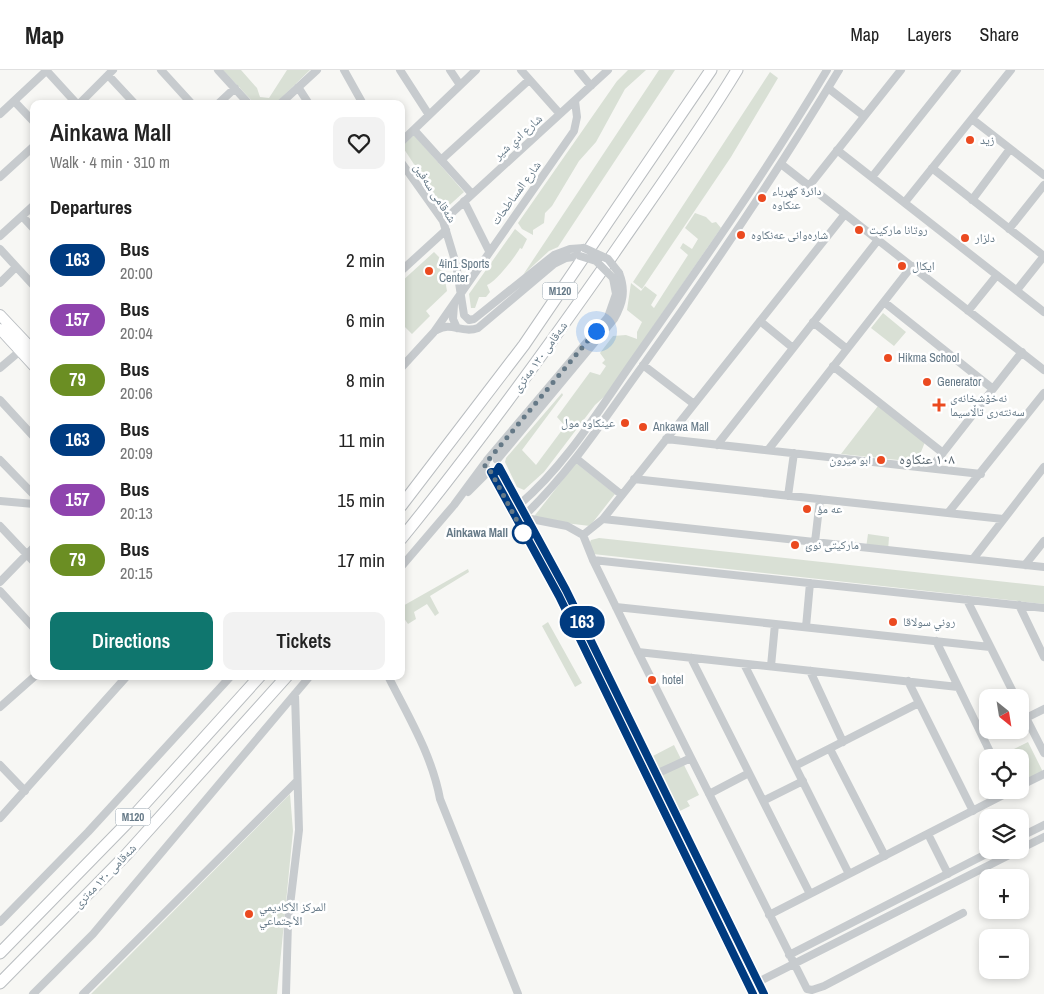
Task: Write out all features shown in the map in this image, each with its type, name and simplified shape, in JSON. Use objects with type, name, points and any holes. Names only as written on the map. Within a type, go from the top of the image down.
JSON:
[{"type":"highway","name":"شەقامی ١٢٠ مەتری","points":[[405,501],[524,344],[711,70]]},
{"type":"highway","name":"شەقامی ١٢٠ مەتری","points":[[405,534],[468,455],[566,320],[681,156],[736,71]]},
{"type":"highway","name":"شەقامی ١٢٠ مەتری","points":[[0,953],[136,814],[256,680]]},
{"type":"highway","name":"شەقامی ١٢٠ مەتری","points":[[0,983],[128,853],[283,680]]},
{"type":"main road","points":[[0,315],[30,347]]},
{"type":"main road","points":[[0,329],[30,362]]},
{"type":"street","points":[[0,114],[47,70],[74,100]]},
{"type":"street","points":[[161,70],[188,100]]},
{"type":"street","points":[[218,70],[246,100]]},
{"type":"street","points":[[284,100],[317,70]]},
{"type":"street","points":[[344,70],[361,100]]},
{"type":"street","points":[[400,70],[429,115]]},
{"type":"street","points":[[450,70],[460,85]]},
{"type":"street","points":[[405,139],[476,70]]},
{"type":"street","points":[[521,70],[560,114]]},
{"type":"street","points":[[578,70],[591,86]]},
{"type":"street","name":"شارع ادي شير","points":[[443,222],[608,70]]},
{"type":"street","points":[[519,505],[534,492],[568,453],[710,251],[772,159],[827,70]]},
{"type":"street","points":[[525,517],[577,459],[720,258],[782,164],[839,70]]},
{"type":"street","points":[[809,186],[901,70]]},
{"type":"street","points":[[872,177],[957,70]]},
{"type":"street","points":[[905,202],[1010,70]]},
{"type":"street","points":[[82,100],[110,73],[132,100]]},
{"type":"street","points":[[441,160],[529,80]]},
{"type":"street","points":[[298,87],[306,100]]},
{"type":"street","points":[[222,100],[235,88]]},
{"type":"street","points":[[828,88],[864,116]]},
{"type":"street","points":[[14,101],[30,118]]},
{"type":"street","name":"شارع المساطحات","points":[[405,364],[434,332],[574,131],[577,117],[575,101]]},
{"type":"street","points":[[972,119],[1044,175]]},
{"type":"street","points":[[415,130],[472,194]]},
{"type":"street","points":[[972,200],[1010,149]]},
{"type":"street","points":[[0,177],[30,150]]},
{"type":"street","points":[[837,150],[1044,312]]},
{"type":"street","points":[[782,164],[1044,370]]},
{"type":"street","name":"شەقامی سەفین","points":[[405,168],[443,222],[456,264],[464,317]]},
{"type":"street","points":[[932,168],[1044,256],[1017,290]]},
{"type":"street","points":[[1009,229],[1044,185]]},
{"type":"street","points":[[464,201],[489,251]]},
{"type":"street","points":[[0,236],[30,209]]},
{"type":"street","points":[[583,535],[603,519],[845,214]]},
{"type":"street","points":[[22,216],[30,225]]},
{"type":"street","points":[[405,267],[446,230]]},
{"type":"street","points":[[717,445],[878,240]]},
{"type":"street","points":[[0,249],[30,282]]},
{"type":"street","points":[[443,319],[460,322],[464,317],[469,320],[474,318],[554,255],[570,249],[582,252],[602,265],[616,275],[623,286],[624,298],[614,319],[498,464],[496,472],[489,472],[454,505]]},
{"type":"street","points":[[710,251],[720,258]]},
{"type":"street","points":[[455,303],[455,320],[468,331],[478,328],[554,264],[582,252]]},
{"type":"street","points":[[768,450],[912,266]]},
{"type":"street","points":[[0,283],[16,267]]},
{"type":"street","points":[[405,563],[454,505],[487,461],[608,317],[616,294],[616,275]]},
{"type":"street","points":[[968,311],[997,275]]},
{"type":"street","points":[[884,302],[993,388]]},
{"type":"street","points":[[434,332],[455,320]]},
{"type":"street","points":[[760,321],[793,348]]},
{"type":"street","points":[[813,322],[847,349]]},
{"type":"street","points":[[0,368],[20,351]]},
{"type":"street","points":[[931,468],[1022,352]]},
{"type":"street","points":[[643,365],[694,404]]},
{"type":"street","points":[[833,366],[943,453]]},
{"type":"street","points":[[948,513],[1044,393]]},
{"type":"street","points":[[0,400],[30,433]]},
{"type":"street","points":[[666,439],[981,474]]},
{"type":"street","points":[[788,496],[794,453]]},
{"type":"street","points":[[577,459],[622,495]]},
{"type":"street","points":[[0,460],[30,491]]},
{"type":"street","points":[[487,461],[498,464],[566,590],[764,994]]},
{"type":"street","points":[[487,461],[489,472],[559,596],[753,994]]},
{"type":"street","points":[[973,559],[1044,467]]},
{"type":"street","points":[[634,479],[1003,518]]},
{"type":"street","points":[[534,492],[541,500]]},
{"type":"street","points":[[815,542],[820,499]]},
{"type":"street","points":[[0,501],[30,504]]},
{"type":"street","points":[[525,517],[567,526],[583,535],[593,560],[638,652],[807,989],[817,990],[963,913]]},
{"type":"street","points":[[603,519],[1044,567]]},
{"type":"street","points":[[1,529],[30,558]]},
{"type":"street","points":[[1025,565],[1044,541]]},
{"type":"street","points":[[0,582],[30,550]]},
{"type":"street","points":[[593,560],[1044,608]]},
{"type":"street","points":[[806,627],[810,583]]},
{"type":"street","points":[[0,591],[30,624]]},
{"type":"street","points":[[967,600],[1011,689]]},
{"type":"street","points":[[1019,605],[1044,657]]},
{"type":"street","points":[[616,607],[990,647]]},
{"type":"street","points":[[771,666],[775,624]]},
{"type":"street","points":[[936,641],[989,749]]},
{"type":"street","points":[[638,652],[958,686]]},
{"type":"street","points":[[691,658],[810,894]]},
{"type":"street","points":[[744,664],[849,874]]},
{"type":"street","points":[[810,671],[843,742]]},
{"type":"street","points":[[0,707],[30,680]]},
{"type":"street","points":[[0,818],[123,680]]},
{"type":"street","points":[[0,922],[94,826],[227,680]]},
{"type":"street","points":[[33,994],[93,934],[307,680]]},
{"type":"street","points":[[390,680],[426,751],[436,778],[440,799],[518,994]]},
{"type":"street","points":[[908,681],[973,810]]},
{"type":"street","points":[[286,994],[288,922],[299,830],[295,694]]},
{"type":"street","points":[[795,766],[919,703]]},
{"type":"street","points":[[1029,716],[1044,708]]},
{"type":"street","points":[[1029,724],[1044,753]]},
{"type":"street","points":[[830,749],[885,856]]},
{"type":"street","points":[[656,774],[691,758]]},
{"type":"street","points":[[0,765],[25,791]]},
{"type":"street","points":[[709,794],[749,773]]},
{"type":"street","points":[[1029,782],[1044,774]]},
{"type":"street","points":[[83,994],[297,781]]},
{"type":"street","points":[[763,801],[802,781]]},
{"type":"street","points":[[769,915],[993,799]]},
{"type":"street","points":[[1029,832],[1044,824]]},
{"type":"street","points":[[928,834],[948,874]]},
{"type":"street","points":[[1029,845],[1044,837]]},
{"type":"street","points":[[789,955],[979,858]]},
{"type":"street","points":[[758,982],[1001,859]]},
{"type":"shaded area","points":[[223,70],[241,70],[257,88],[260,97],[269,98],[287,70],[310,70],[279,100],[251,100]]},
{"type":"shaded area","points":[[628,70],[646,70],[625,89],[596,142],[579,161],[552,206],[545,213],[544,223],[533,230],[533,235],[522,229],[518,223],[617,81]]},
{"type":"shaded area","points":[[659,70],[675,70],[558,247],[549,251],[523,275]]},
{"type":"shaded area","points":[[770,72],[778,78],[731,157],[642,289],[633,282]]},
{"type":"shaded area","points":[[414,135],[464,192],[444,210],[405,151],[405,143]]},
{"type":"shaded area","points":[[695,213],[706,217],[712,223],[716,222],[721,228],[606,395],[595,405],[544,472],[524,490],[517,487],[505,462],[506,458],[562,393],[563,395],[522,450],[536,465],[565,426],[557,417],[590,372],[600,375],[606,366],[602,363],[605,360],[600,353],[613,336],[626,335],[637,339],[637,332],[642,322],[627,310],[631,283],[641,291],[645,286],[657,295],[651,305],[654,308],[688,255],[680,248],[683,243],[692,249],[698,239],[685,228]]},
{"type":"shaded area","points":[[515,229],[527,239],[522,249],[520,248],[500,275],[487,285],[490,292],[486,297],[479,297],[475,308],[471,308],[469,294]]},
{"type":"shaded area","name":"4in1 Sports Center","points":[[434,252],[441,259],[447,291],[426,311],[430,316],[412,334],[405,327],[405,278]]},
{"type":"shaded area","points":[[883,313],[906,332],[894,346],[871,328]]},
{"type":"shaded area","points":[[878,406],[925,442],[917,462],[841,454]]},
{"type":"shaded area","points":[[576,463],[615,494],[590,526],[532,519]]},
{"type":"shaded area","points":[[868,534],[889,537],[888,551],[866,548]]},
{"type":"shaded area","points":[[599,538],[1044,586],[1044,604],[593,554],[589,544],[591,540]]},
{"type":"shaded area","points":[[468,569],[469,572],[430,596],[439,613],[435,616],[427,604],[414,612],[416,619],[408,624],[405,620],[405,605]]},
{"type":"shaded area","points":[[548,622],[582,683],[575,687],[542,626]]},
{"type":"shaded area","points":[[1028,742],[1043,772],[1029,779],[1029,749],[1014,749]]},
{"type":"shaded area","points":[[674,745],[699,795],[687,801],[690,806],[678,812],[651,757]]},
{"type":"shaded area","points":[[290,794],[293,831],[277,994],[91,994]]},
{"type":"bus line","name":"163","points":[[753,994],[559,596],[491,472],[496,472],[499,467],[566,590],[764,994]]},
{"type":"place","name":"زيد","points":[[970,140]]},
{"type":"place","name":"دائرة كهرباء عنكاوه","points":[[762,198]]},
{"type":"place","name":"روتانا ماركيت","points":[[859,230]]},
{"type":"place","name":"شارەوانی عەنکاوە","points":[[741,235]]},
{"type":"place","name":"دلزار","points":[[965,238]]},
{"type":"place","name":"ايكال","points":[[902,266]]},
{"type":"place","name":"4in1 Sports Center","points":[[429,271]]},
{"type":"place","name":"Hikma School","points":[[888,358]]},
{"type":"place","name":"Generator","points":[[927,382]]},
{"type":"place","name":"نەخۆشخانەی سەنتەری تاڵاسیما","points":[[939,405]]},
{"type":"place","name":"عينكاوه مول","points":[[625,423]]},
{"type":"place","name":"Ankawa Mall","points":[[643,427]]},
{"type":"place","name":"ابو ميرون","points":[[881,460]]},
{"type":"place","name":"عه مؤ","points":[[807,509]]},
{"type":"place","name":"Ainkawa Mall","points":[[523,533]]},
{"type":"place","name":"مارکیتی نوئ","points":[[795,545]]},
{"type":"place","name":"روني سولاقا","points":[[893,622]]},
{"type":"place","name":"hotel","points":[[652,680]]},
{"type":"place","name":"المركز الأكاديمي الأجتماعي","points":[[249,914]]},
{"type":"district","name":"١٠٨ عنکاوە","points":[[927,459]]},
{"type":"route","points":[[523,533],[491,472],[488,472],[484,466],[486,461],[596,331]]}]
